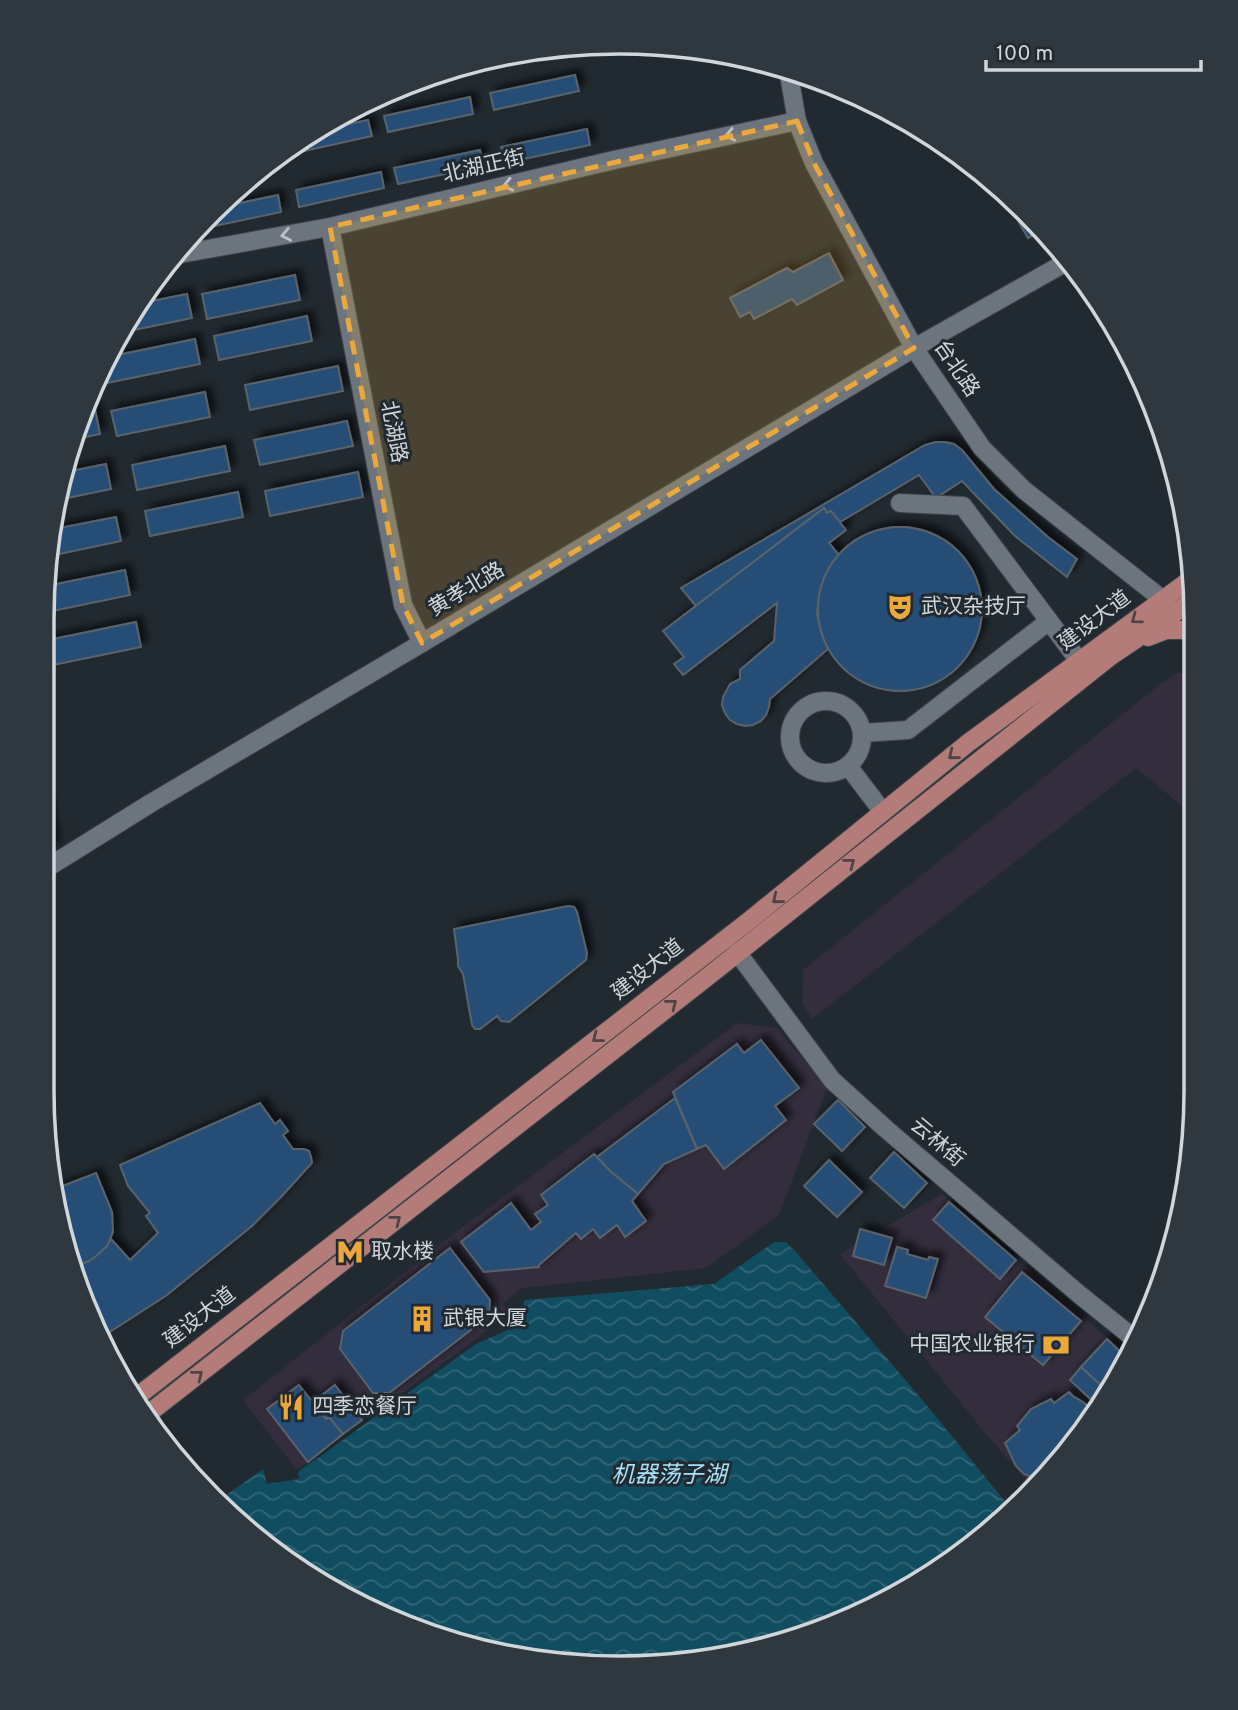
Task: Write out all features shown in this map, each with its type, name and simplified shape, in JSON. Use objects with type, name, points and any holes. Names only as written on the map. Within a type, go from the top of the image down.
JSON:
[{"type":"main road","name":"建设大道","points":[[142,1393],[750,920],[968,743],[1183,584]]},
{"type":"main road","name":"台北路","points":[[1162,599],[1184,609]]},
{"type":"main road","name":"建设大道","points":[[153,1410],[1111,656],[1184,613]]},
{"type":"main road","points":[[1111,656],[1144,638],[1166,631],[1184,630]]},
{"type":"street","name":"台北路","points":[[790,81],[797,121],[814,163],[914,348],[982,448],[1024,490],[1162,599]]},
{"type":"street","name":"北湖正街","points":[[190,252],[330,227],[614,160],[797,121]]},
{"type":"street","name":"北湖路","points":[[330,227],[403,605],[422,643]]},
{"type":"street","name":"黄孝北路","points":[[54,864],[914,348],[1060,266]]},
{"type":"street","points":[[900,503],[963,506],[1079,661]]},
{"type":"street","points":[[862,733],[908,730],[1049,621]]},
{"type":"street","points":[[816,702],[841,704],[859,721],[862,733],[862,745],[857,757],[837,772],[813,772],[795,758],[790,748],[791,725],[805,707],[816,702]]},
{"type":"street","points":[[848,766],[883,812]]},
{"type":"street","name":"云林街","points":[[737,953],[832,1080],[896,1138],[1129,1334]]},
{"type":"highlighted area","points":[[797,121],[814,163],[914,348],[422,643],[403,605],[330,227]]},
{"type":"shaded area","points":[[1177,673],[1184,673],[1184,808],[1136,768],[812,1019],[802,1003],[803,970]]},
{"type":"shaded area","points":[[737,1023],[777,1028],[827,1088],[779,1215],[706,1268],[522,1288],[503,1303],[510,1314],[297,1470],[243,1400],[451,1236]]},
{"type":"shaded area","points":[[942,1194],[1121,1350],[1089,1405],[1027,1481],[840,1254]]},
{"type":"water","name":"机器荡子湖","points":[[774,1242],[786,1242],[925,1403],[1006,1502],[933,1561],[869,1598],[835,1613],[765,1637],[729,1645],[656,1655],[619,1656],[582,1655],[509,1645],[473,1637],[403,1613],[369,1598],[305,1561],[247,1516],[226,1496],[263,1469],[267,1484],[299,1479],[298,1472],[476,1344],[512,1328],[525,1300],[714,1284]]},
{"type":"building","points":[[575,75],[579,91],[494,110],[490,93]]},
{"type":"building","points":[[470,97],[473,114],[388,132],[384,116]]},
{"type":"building","points":[[368,120],[372,136],[301,152],[305,149],[347,124]]},
{"type":"building","points":[[587,129],[590,145],[505,163],[501,147]]},
{"type":"building","points":[[480,150],[483,166],[398,184],[394,168]]},
{"type":"building","points":[[381,172],[384,188],[299,207],[296,190]]},
{"type":"building","points":[[278,195],[281,212],[214,226],[237,204]]},
{"type":"building","points":[[1017,219],[1033,235],[1028,238]]},
{"type":"building","points":[[829,253],[843,280],[797,305],[792,299],[754,319],[750,312],[740,317],[730,298],[787,268],[793,272]]},
{"type":"building","points":[[295,275],[300,300],[207,319],[202,294]]},
{"type":"building","points":[[187,294],[192,318],[134,330],[152,301]]},
{"type":"building","points":[[307,316],[312,341],[219,360],[214,336]]},
{"type":"building","points":[[195,339],[200,364],[107,383],[120,355]]},
{"type":"building","points":[[338,366],[343,391],[250,410],[245,385]]},
{"type":"building","points":[[205,392],[210,417],[117,436],[111,411]]},
{"type":"building","points":[[95,409],[100,434],[84,437],[84,437]]},
{"type":"building","points":[[347,421],[353,446],[260,465],[254,440]]},
{"type":"building","points":[[936,442],[954,444],[962,450],[994,489],[1077,559],[1067,577],[1015,536],[962,481],[936,498],[919,475],[840,522],[831,511],[827,513],[824,508],[696,606],[681,588],[925,445]]},
{"type":"building","points":[[225,446],[230,471],[137,490],[132,465]]},
{"type":"building","points":[[106,464],[111,489],[67,498],[74,470]]},
{"type":"building","points":[[358,472],[363,497],[270,516],[265,491]]},
{"type":"building","points":[[238,492],[243,517],[150,536],[145,511]]},
{"type":"building","points":[[824,508],[827,513],[831,511],[846,530],[829,543],[839,555],[824,578],[819,595],[817,614],[828,649],[770,699],[766,715],[761,721],[745,726],[737,724],[725,713],[723,697],[730,684],[740,679],[740,670],[774,641],[777,603],[683,675],[674,664],[684,657],[663,631]]},
{"type":"building","points":[[116,517],[121,541],[58,554],[62,527]]},
{"type":"building","name":"武汉杂技厅","points":[[900,527],[931,534],[958,551],[975,578],[982,609],[975,640],[958,667],[931,684],[900,691],[869,684],[842,667],[825,640],[818,609],[825,578],[842,551],[869,534]]},
{"type":"building","points":[[125,570],[130,595],[54,611],[55,584]]},
{"type":"building","points":[[136,622],[141,647],[54,665],[54,639]]},
{"type":"building","points":[[574,907],[577,912],[587,953],[586,960],[509,1022],[501,1021],[497,1016],[480,1029],[475,1029],[463,974],[458,966],[454,929]]},
{"type":"building","points":[[761,1040],[799,1088],[775,1106],[786,1120],[724,1169],[706,1145],[697,1149],[673,1092],[737,1044],[744,1053]]},
{"type":"building","points":[[675,1098],[697,1149],[664,1164],[638,1194],[597,1157]]},
{"type":"building","points":[[838,1100],[865,1127],[842,1151],[814,1124]]},
{"type":"building","points":[[260,1103],[275,1124],[280,1120],[288,1131],[283,1135],[293,1149],[309,1151],[312,1163],[252,1226],[167,1295],[108,1333],[81,1264],[96,1256],[111,1239],[130,1260],[158,1233],[146,1216],[150,1213],[128,1186],[120,1165]]},
{"type":"building","points":[[894,1152],[927,1183],[904,1208],[870,1178]]},
{"type":"building","points":[[594,1154],[638,1194],[632,1201],[646,1221],[625,1237],[617,1225],[600,1238],[593,1229],[581,1239],[576,1233],[539,1267],[484,1272],[461,1242],[511,1203],[531,1230],[541,1222],[535,1214],[548,1205],[541,1195]]},
{"type":"building","points":[[829,1160],[862,1192],[837,1217],[804,1186]]},
{"type":"building","points":[[96,1173],[112,1212],[113,1232],[107,1246],[81,1264],[73,1237],[63,1186]]},
{"type":"building","points":[[949,1202],[1016,1260],[1000,1279],[933,1220]]},
{"type":"building","points":[[860,1229],[892,1238],[884,1265],[853,1256]]},
{"type":"building","points":[[897,1247],[908,1250],[907,1254],[928,1260],[929,1257],[938,1259],[926,1298],[885,1286]]},
{"type":"building","name":"武银大厦","points":[[450,1248],[490,1300],[489,1316],[389,1393],[373,1393],[340,1349],[343,1331]]},
{"type":"building","points":[[1022,1272],[1081,1321],[1043,1365],[985,1317]]},
{"type":"building","points":[[1107,1339],[1120,1351],[1101,1385],[1081,1367]]},
{"type":"building","points":[[1081,1367],[1101,1385],[1092,1400],[1070,1380]]},
{"type":"building","points":[[299,1385],[326,1419],[329,1417],[343,1434],[308,1462],[267,1409]]},
{"type":"building","points":[[335,1385],[362,1420],[343,1434],[329,1417],[326,1419],[313,1402]]},
{"type":"building","points":[[1069,1392],[1088,1406],[1031,1477],[1016,1466],[1005,1443],[1020,1430],[1017,1426],[1031,1409],[1051,1399],[1054,1403]]},
{"type":"place","name":"武汉杂技厅","points":[[900,607]]},
{"type":"place","name":"取水楼","points":[[350,1252]]},
{"type":"place","name":"武银大厦","points":[[422,1319]]},
{"type":"place","name":"中国农业银行","points":[[1056,1345]]},
{"type":"place","name":"四季恋餐厅","points":[[291,1407]]}]
